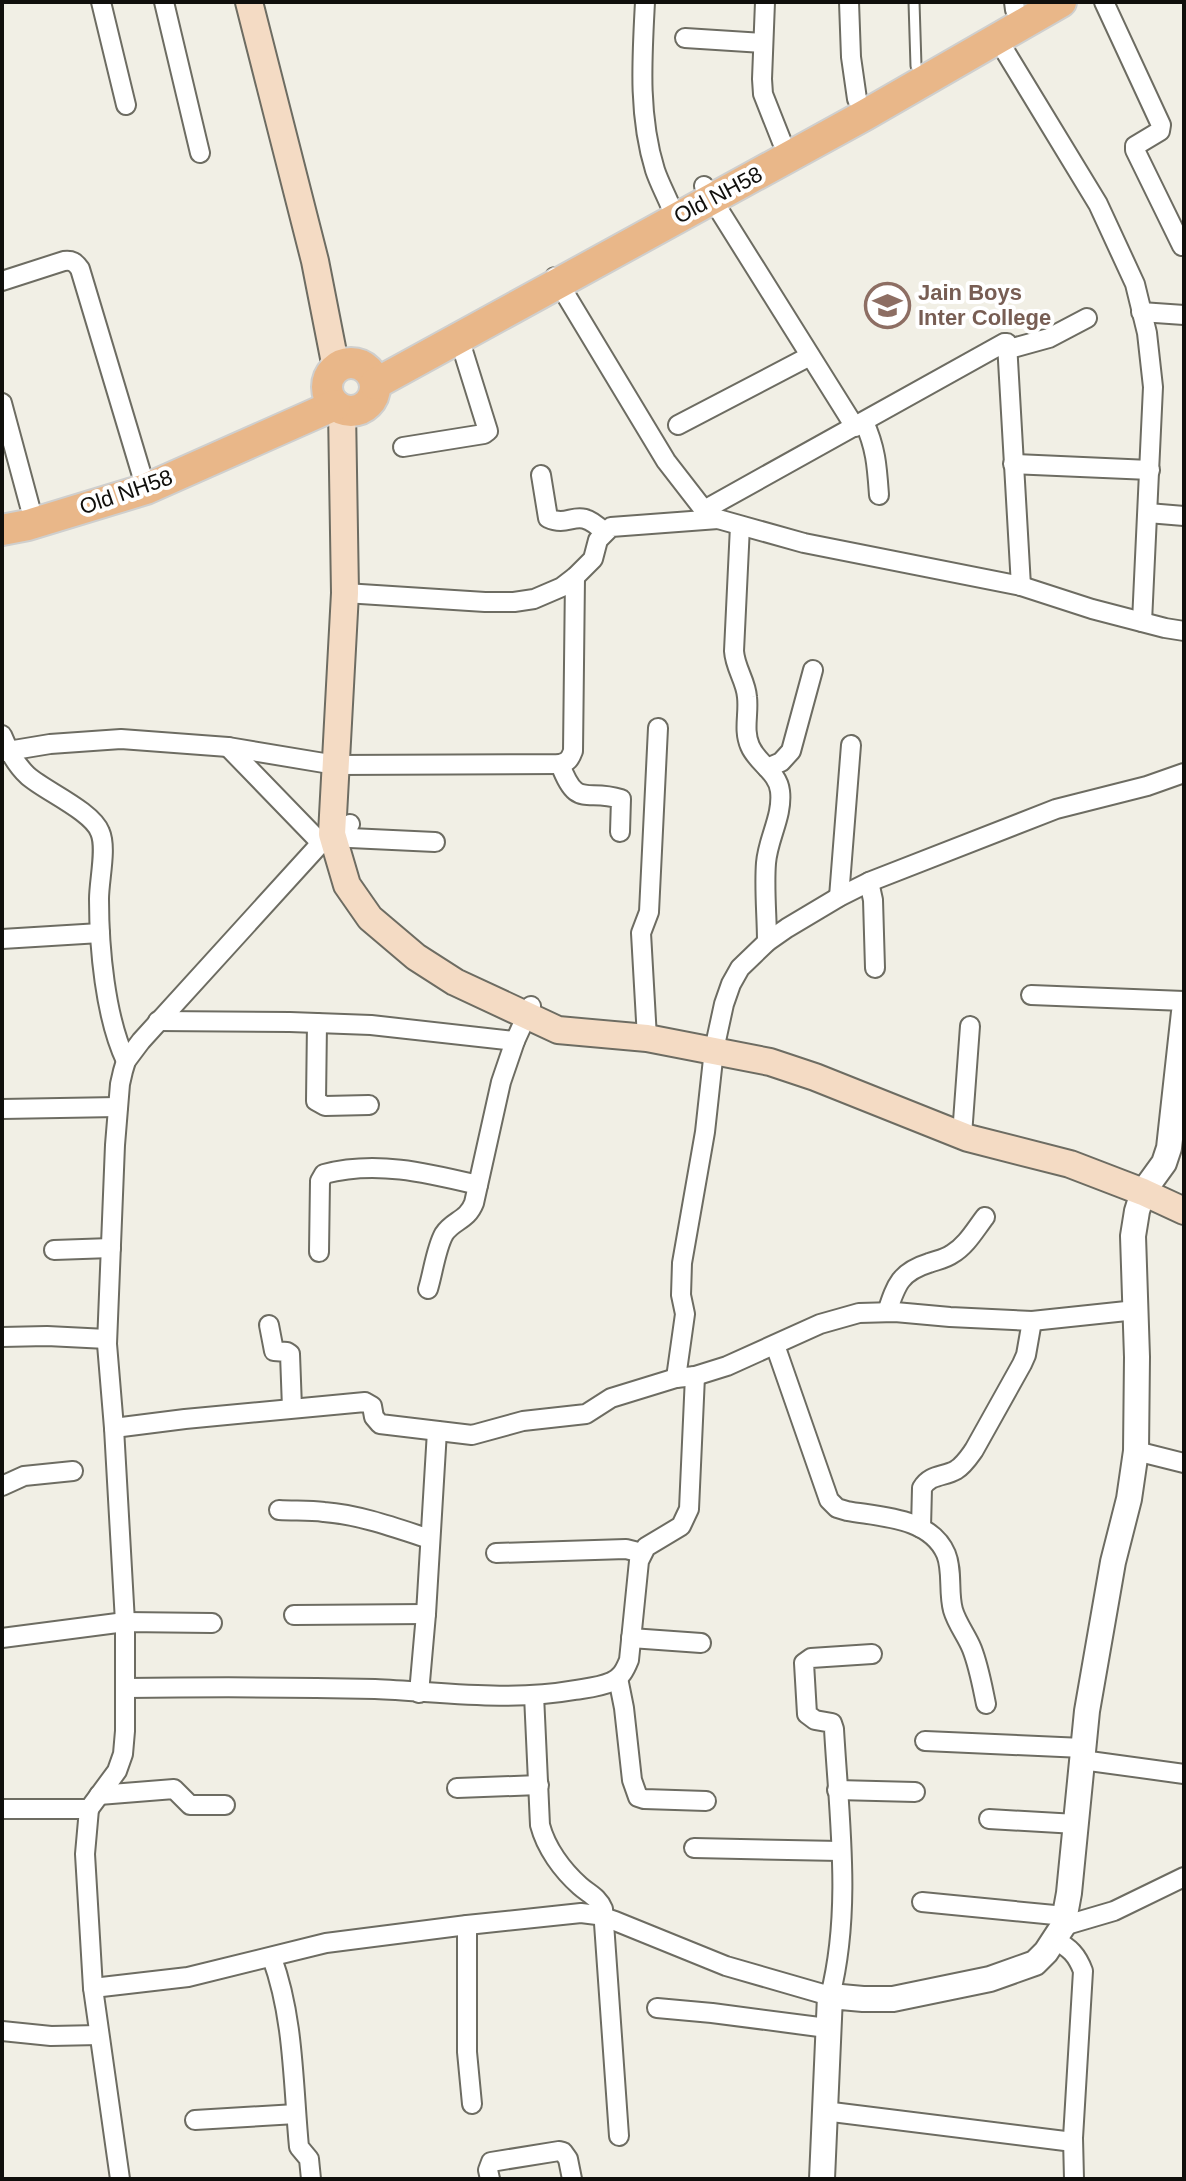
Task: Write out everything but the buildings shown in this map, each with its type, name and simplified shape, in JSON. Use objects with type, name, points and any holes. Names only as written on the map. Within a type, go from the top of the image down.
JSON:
[{"type":"main road","points":[[249,2],[349,388]]},
{"type":"main road","points":[[265,2],[330,258],[349,388],[352,593],[338,835],[347,885],[370,918],[416,957],[455,982],[530,1010],[558,1030],[647,1030],[715,1042],[1070,1164],[1184,1196]]},
{"type":"main road","name":"Old NH58","points":[[349,388],[708,193],[851,122],[1061,2]]},
{"type":"main road","name":"Old NH58","points":[[2,530],[28,525],[144,481],[459,338],[670,205],[708,193],[782,142],[1020,5]]},
{"type":"main road","name":"Old NH58","points":[[16,510],[144,481]]},
{"type":"main road","points":[[1148,1185],[1184,1211]]},
{"type":"street","points":[[101,2],[126,105]]},
{"type":"street","points":[[164,2],[200,153]]},
{"type":"street","points":[[645,2],[643,104],[652,159],[670,205]]},
{"type":"street","points":[[765,2],[763,94],[782,142]]},
{"type":"street","points":[[849,2],[851,57],[857,99]]},
{"type":"street","points":[[1104,2],[1161,125],[1160,131],[1135,146],[1135,150],[1182,246]]},
{"type":"street","points":[[685,38],[763,43]]},
{"type":"street","points":[[997,38],[1098,204],[1135,284],[1147,333],[1153,387],[1142,622]]},
{"type":"street","points":[[708,193],[810,356],[873,443],[877,456],[879,495]]},
{"type":"street","points":[[2,281],[64,261],[76,263],[144,481]]},
{"type":"street","points":[[555,278],[666,461],[711,514],[740,526],[804,543],[1021,586],[1142,622],[1184,631]]},
{"type":"street","points":[[1141,312],[1184,315]]},
{"type":"street","points":[[1009,349],[1049,338],[1087,318]]},
{"type":"street","points":[[403,447],[488,431],[459,338]]},
{"type":"street","points":[[352,593],[514,602],[542,596],[562,587],[593,559],[598,540],[611,527],[711,514],[1004,343],[1009,349],[1021,586]]},
{"type":"street","points":[[678,425],[810,356]]},
{"type":"street","points":[[2,403],[16,510]]},
{"type":"street","points":[[1013,464],[1150,470]]},
{"type":"street","points":[[541,475],[548,518],[555,521],[585,518],[604,532]]},
{"type":"street","points":[[1148,513],[1184,516]]},
{"type":"street","points":[[740,526],[735,663],[746,689],[750,747],[779,784],[781,794],[766,864],[767,942]]},
{"type":"street","points":[[4,746],[107,739],[228,747],[344,765],[560,764],[571,759],[573,751],[575,577]]},
{"type":"street","points":[[767,768],[781,762],[791,751],[813,670]]},
{"type":"street","points":[[647,1030],[641,933],[649,912],[658,728]]},
{"type":"street","points":[[839,897],[851,745]]},
{"type":"street","points":[[4,746],[29,777],[88,817],[100,832],[100,933],[113,1023],[126,1061]]},
{"type":"street","points":[[228,747],[338,835],[435,842]]},
{"type":"street","points":[[560,764],[567,784],[577,793],[621,799],[620,832]]},
{"type":"street","points":[[676,1378],[685,1314],[681,1295],[682,1263],[705,1132],[715,1042],[724,1004],[740,968],[767,942],[869,882],[1056,809],[1137,789],[1184,773]]},
{"type":"street","points":[[120,2179],[93,1988],[85,1854],[94,1802],[117,1771],[123,1754],[126,1688],[125,1622],[107,1339],[120,1084],[126,1061],[158,1021],[338,835]]},
{"type":"street","points":[[869,882],[873,900],[875,968]]},
{"type":"street","points":[[2,939],[100,933]]},
{"type":"street","points":[[1031,995],[1184,1001]]},
{"type":"street","points":[[428,1289],[444,1235],[471,1210],[501,1082],[530,1010]]},
{"type":"street","points":[[93,1988],[188,1977],[326,1943],[565,1913],[604,1917],[726,1966],[830,1996],[893,1999],[990,1979],[1035,1963],[1061,1927],[1069,1893],[1097,1648],[1113,1562],[1129,1499],[1136,1451],[1133,1236],[1137,1211],[1169,1148],[1184,1012]]},
{"type":"street","points":[[158,1021],[371,1025],[515,1041]]},
{"type":"street","points":[[317,1023],[316,1101],[325,1106],[369,1105]]},
{"type":"street","points":[[962,1127],[970,1026]]},
{"type":"street","points":[[2,1109],[118,1107]]},
{"type":"street","points":[[319,1252],[320,1181],[324,1174],[383,1168],[415,1171],[478,1185]]},
{"type":"street","points":[[887,1312],[901,1278],[916,1267],[955,1253],[985,1217]]},
{"type":"street","points":[[54,1250],[111,1248]]},
{"type":"street","points":[[114,1428],[365,1402],[372,1406],[374,1417],[380,1424],[472,1435],[523,1421],[586,1414],[611,1398],[727,1366],[820,1324],[859,1313],[1032,1321],[1136,1310]]},
{"type":"street","points":[[921,1528],[922,1488],[931,1478],[956,1469],[967,1461],[1016,1377],[1026,1355],[1032,1321]]},
{"type":"street","points":[[269,1325],[274,1351],[290,1354],[292,1408]]},
{"type":"street","points":[[2,1337],[107,1339]]},
{"type":"street","points":[[775,1345],[829,1500],[837,1508],[911,1522],[932,1537],[945,1554],[954,1616],[978,1663],[986,1704]]},
{"type":"street","points":[[126,1688],[306,1688],[464,1696],[534,1695],[597,1687],[618,1678],[629,1660],[642,1553],[646,1547],[681,1526],[689,1509],[695,1376]]},
{"type":"street","points":[[419,1693],[437,1431]]},
{"type":"street","points":[[1136,1451],[1184,1463]]},
{"type":"street","points":[[2,1486],[24,1476],[73,1471]]},
{"type":"street","points":[[279,1510],[350,1516],[430,1539]]},
{"type":"street","points":[[496,1553],[617,1549],[642,1553]]},
{"type":"street","points":[[294,1615],[426,1614]]},
{"type":"street","points":[[2,1638],[125,1622],[212,1623]]},
{"type":"street","points":[[631,1638],[701,1643]]},
{"type":"street","points":[[822,2179],[827,2028],[842,1887],[834,1726],[829,1721],[815,1720],[807,1714],[804,1663],[811,1658],[872,1654]]},
{"type":"street","points":[[618,1678],[632,1780],[638,1797],[706,1801]]},
{"type":"street","points":[[534,1695],[540,1825],[544,1838],[579,1885],[599,1901],[604,1917],[619,2136]]},
{"type":"street","points":[[925,1741],[1083,1754],[1184,1774]]},
{"type":"street","points":[[457,1788],[539,1785]]},
{"type":"street","points":[[2,1809],[94,1802],[174,1789],[190,1805],[225,1805]]},
{"type":"street","points":[[837,1790],[915,1792]]},
{"type":"street","points":[[989,1819],[1076,1824]]},
{"type":"street","points":[[694,1848],[840,1851]]},
{"type":"street","points":[[922,1902],[1061,1927],[1114,1911],[1184,1877]]},
{"type":"street","points":[[467,1925],[467,2024],[472,2104]]},
{"type":"street","points":[[1061,1927],[1068,1947],[1077,1956],[1083,1971],[1073,2142],[1074,2179]]},
{"type":"street","points":[[272,1958],[287,2013],[299,2147],[309,2159],[311,2179]]},
{"type":"street","points":[[657,2008],[827,2028]]},
{"type":"street","points":[[2,2031],[51,2036],[99,2035]]},
{"type":"street","points":[[824,2111],[1073,2142]]},
{"type":"street","points":[[195,2120],[296,2114]]},
{"type":"street","points":[[490,2179],[488,2170],[491,2162],[559,2151],[566,2154],[572,2179]]},
{"type":"lane","points":[[914,2],[916,66]]},
{"type":"place","name":"Jain Boys Inter College","points":[[887,305]]}]
